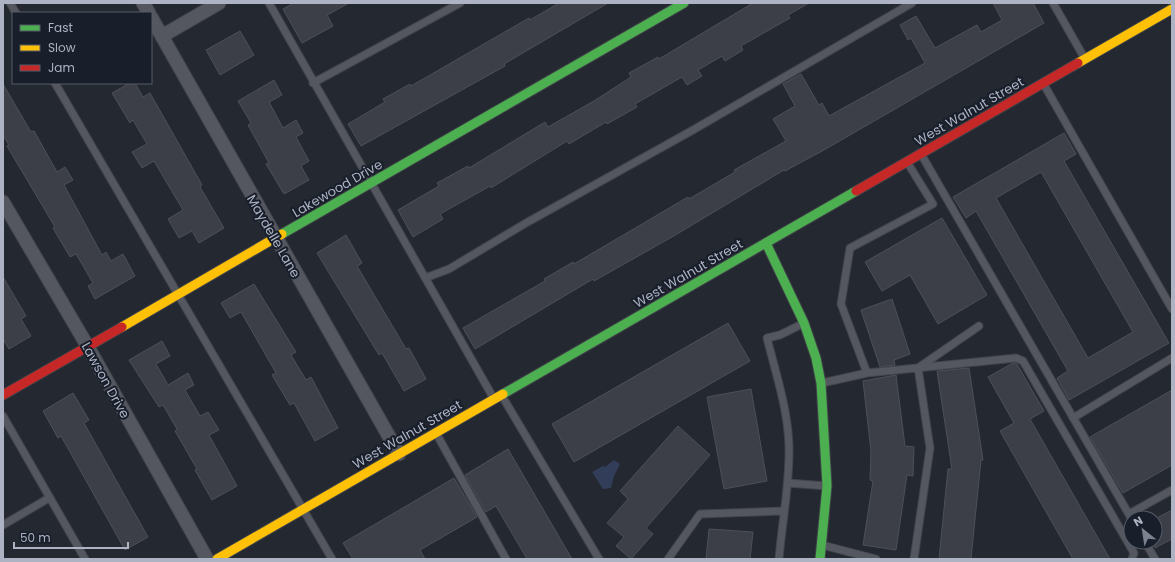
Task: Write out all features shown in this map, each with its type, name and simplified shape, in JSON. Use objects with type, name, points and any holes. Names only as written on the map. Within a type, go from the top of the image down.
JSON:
[{"type":"street","points":[[143,3],[148,12]]},
{"type":"street","points":[[162,36],[219,3]]},
{"type":"street","name":"Lakewood Drive","points":[[3,395],[684,3]]},
{"type":"street","name":"West Walnut Street","points":[[217,559],[1172,9]]},
{"type":"street","name":"Maydelle Lane","points":[[152,19],[399,454]]},
{"type":"street","name":"Lawson Drive","points":[[3,202],[88,347],[207,559]]},
{"type":"street","points":[[766,243],[804,323],[816,358],[821,383],[827,486],[820,559]]},
{"type":"lane","points":[[10,3],[15,12]]},
{"type":"lane","points":[[269,3],[370,184],[425,278],[599,559]]},
{"type":"lane","points":[[313,83],[460,3]]},
{"type":"lane","points":[[425,278],[449,269],[526,223],[692,130],[912,3]]},
{"type":"lane","points":[[1053,3],[1085,59]]},
{"type":"lane","points":[[1043,83],[1172,309]]},
{"type":"lane","points":[[56,84],[302,510],[332,559]]},
{"type":"lane","points":[[921,154],[1127,510]]},
{"type":"lane","points":[[867,373],[841,304],[847,263],[850,248],[933,204],[907,162]]},
{"type":"lane","points":[[779,559],[783,511],[788,483],[789,445],[784,408],[767,338],[780,335],[804,323]]},
{"type":"lane","points":[[918,368],[979,326]]},
{"type":"lane","points":[[821,383],[867,373],[1016,358],[1023,361],[1134,553],[1132,559]]},
{"type":"lane","points":[[1073,418],[1172,358]]},
{"type":"lane","points":[[914,559],[930,448],[918,368]]},
{"type":"lane","points":[[3,416],[85,559]]},
{"type":"lane","points":[[436,433],[506,559]]},
{"type":"lane","points":[[788,483],[827,486]]},
{"type":"lane","points":[[1140,510],[1172,490]]},
{"type":"lane","points":[[3,525],[49,498]]},
{"type":"lane","points":[[668,559],[700,514],[783,511]]},
{"type":"lane","points":[[822,545],[876,559]]},
{"type":"lane","points":[[1150,550],[1155,559]]},
{"type":"water","points":[[614,460],[620,464],[614,476],[611,488],[603,489],[592,472],[603,466],[605,467]]},
{"type":"building","points":[[294,3],[349,3],[327,15],[333,26],[302,43],[283,9]]},
{"type":"building","points":[[559,3],[608,3],[504,64],[505,66],[361,146],[348,124],[385,102],[383,99],[410,84],[411,86],[529,18],[530,20]]},
{"type":"building","points":[[753,3],[809,3],[788,15],[790,18],[741,46],[743,50],[725,61],[722,56],[698,70],[702,76],[687,85],[682,77],[635,104],[637,107],[607,124],[606,122],[569,144],[567,141],[491,188],[490,186],[440,214],[443,219],[413,237],[398,210],[439,186],[437,183],[468,166],[469,168],[545,122],[548,127],[594,101],[631,77],[629,73],[658,57],[659,59]]},
{"type":"building","points":[[993,3],[1033,3],[1044,23],[824,150],[785,171],[784,170],[672,237],[594,281],[593,279],[475,349],[463,328],[545,281],[544,279],[573,262],[574,264],[688,197],[689,199],[735,172],[734,170],[786,141],[773,119],[795,106],[783,84],[801,74],[819,105],[822,103],[829,116],[925,63],[911,38],[908,40],[900,25],[916,16],[935,48],[977,25],[981,32],[1002,20]]},
{"type":"building","points":[[240,31],[254,55],[220,75],[206,50]]},
{"type":"building","points":[[274,80],[282,95],[269,102],[283,128],[296,120],[303,133],[296,137],[309,161],[301,166],[309,180],[284,194],[266,164],[269,163],[248,125],[251,123],[238,101]]},
{"type":"building","points":[[3,84],[31,132],[34,131],[57,172],[65,167],[73,180],[64,185],[102,255],[106,252],[111,261],[123,254],[135,276],[95,299],[88,286],[93,283],[76,254],[70,257],[53,228],[55,227],[7,146],[9,145],[3,135]]},
{"type":"building","points":[[128,84],[136,84],[143,97],[150,93],[202,185],[200,187],[224,228],[199,243],[192,231],[179,238],[168,219],[183,210],[154,161],[142,168],[132,152],[147,144],[133,120],[130,123],[112,93]]},
{"type":"building","points":[[1064,133],[1076,154],[1064,161],[1169,343],[1069,400],[1057,378],[1068,371],[976,211],[966,218],[953,197]],"holes":[[[1041,172],[1133,332],[1088,358],[996,198]]]},
{"type":"building","points":[[942,218],[987,295],[938,324],[910,275],[882,291],[865,262]]},
{"type":"building","points":[[346,235],[362,263],[357,266],[406,349],[409,348],[426,379],[404,391],[382,353],[379,355],[317,253]]},
{"type":"building","points":[[3,277],[26,316],[21,319],[31,336],[9,349],[3,339]]},
{"type":"building","points":[[254,284],[296,352],[291,355],[306,380],[311,377],[338,428],[315,441],[294,403],[290,405],[272,375],[276,373],[241,312],[230,318],[221,303]]},
{"type":"building","points":[[892,299],[910,354],[894,360],[895,365],[880,367],[861,310]]},
{"type":"building","points":[[728,323],[750,361],[574,462],[552,424]]},
{"type":"building","points":[[162,341],[170,356],[156,364],[168,385],[188,373],[194,385],[185,390],[200,416],[208,412],[219,430],[209,435],[237,486],[212,500],[195,470],[197,469],[175,431],[177,429],[163,405],[159,407],[129,360]]},
{"type":"building","points":[[1013,363],[1017,364],[1044,411],[1030,419],[1110,559],[1073,559],[1000,431],[1014,423],[988,377]]},
{"type":"building","points":[[969,368],[983,460],[981,460],[971,559],[939,559],[948,469],[952,469],[937,371]]},
{"type":"building","points":[[896,375],[905,446],[914,447],[913,476],[907,475],[896,550],[863,545],[873,481],[870,480],[871,451],[863,381]]},
{"type":"building","points":[[751,389],[767,481],[724,489],[707,397]]},
{"type":"building","points":[[1172,390],[1172,465],[1123,493],[1090,437]]},
{"type":"building","points":[[73,393],[89,420],[84,423],[148,537],[125,550],[61,436],[58,438],[43,411]]},
{"type":"building","points":[[678,426],[710,455],[646,528],[653,534],[631,559],[616,546],[624,537],[607,523],[628,499],[620,491]]},
{"type":"building","points":[[508,449],[572,559],[527,559],[496,506],[486,512],[465,475]]},
{"type":"building","points":[[454,478],[477,517],[420,550],[425,559],[353,559],[343,543]]},
{"type":"building","points":[[1172,510],[1172,539],[1163,544],[1163,515]]},
{"type":"building","points":[[709,529],[753,532],[750,559],[706,559]]},
{"type":"traffic: fast","points":[[282,234],[684,3]]},
{"type":"traffic: fast","points":[[503,394],[856,191]]},
{"type":"traffic: fast","points":[[766,243],[804,323],[816,358],[821,383],[827,486],[820,559]]},
{"type":"traffic: slow","points":[[1078,63],[1172,9]]},
{"type":"traffic: slow","points":[[122,327],[282,234]]},
{"type":"traffic: slow","points":[[217,559],[503,394]]},
{"type":"traffic: jam","points":[[856,191],[1078,63]]},
{"type":"traffic: jam","points":[[3,395],[122,327]]}]
